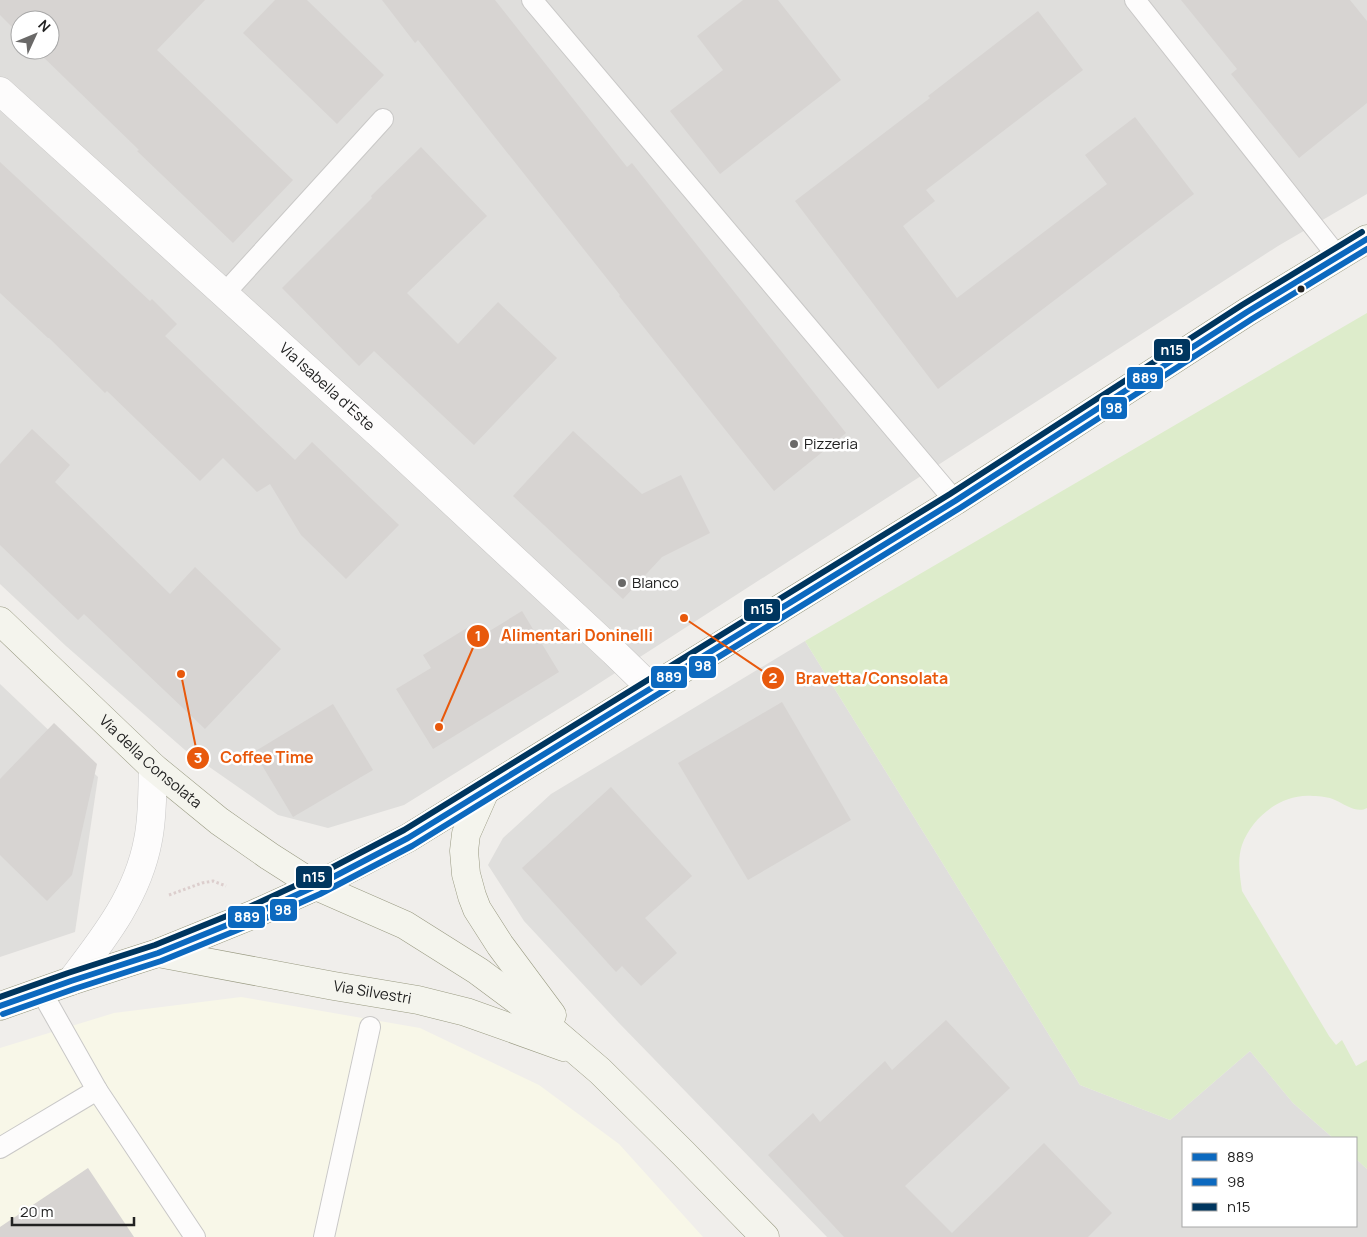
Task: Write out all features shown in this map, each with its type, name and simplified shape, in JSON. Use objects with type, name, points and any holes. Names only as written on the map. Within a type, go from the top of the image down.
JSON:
[{"type":"main road","points":[[0,1006],[158,953],[252,915],[316,886],[408,838],[955,501],[1247,312],[1367,239]]},
{"type":"main road","name":"Via della Consolata","points":[[0,621],[153,767],[219,821],[316,886]]},
{"type":"main road","name":"Via Silvestri","points":[[485,791],[466,834],[464,851],[466,874],[472,896],[477,908],[500,945],[579,1052]]},
{"type":"main road","name":"Via Silvestri","points":[[316,886],[405,925],[478,971],[517,1000],[579,1052],[626,1096],[765,1237]]},
{"type":"main road","name":"Via Silvestri","points":[[158,953],[418,1000],[466,1012],[579,1052]]},
{"type":"street","name":"Via Isabella d'Este","points":[[0,91],[388,442],[614,652],[650,688]]},
{"type":"street","points":[[71,981],[94,951],[128,900],[135,882],[148,841],[152,805],[153,767]]},
{"type":"lane","points":[[532,0],[955,501]]},
{"type":"lane","points":[[1135,0],[1338,257]]},
{"type":"lane","points":[[224,294],[383,120]]},
{"type":"lane","points":[[41,992],[97,1090],[195,1237]]},
{"type":"lane","points":[[324,1237],[370,1027]]},
{"type":"lane","points":[[0,1148],[97,1090]]},
{"type":"path","points":[[168,895],[208,882],[226,886]]},
{"type":"shaded area","points":[[0,0],[1367,0],[1367,194],[1278,246],[581,695],[404,805],[328,828],[278,815],[185,750],[66,646],[0,584]]},
{"type":"shaded area","points":[[805,641],[1080,1085],[1170,1120],[1250,1051],[1293,1103],[1332,1137],[1182,1137],[1182,1227],[1357,1227],[1357,1160],[1367,1169],[1367,1237],[827,1237],[619,1023],[524,921],[488,865],[503,838],[551,794]]},
{"type":"shaded area","points":[[0,684],[98,777],[75,932],[0,957]]},
{"type":"shaded area","points":[[241,997],[420,1028],[539,1085],[619,1144],[703,1237],[0,1237],[0,1048],[114,1013]]},
{"type":"green space","points":[[1367,313],[1367,808],[1363,810],[1355,809],[1327,797],[1301,796],[1290,798],[1270,809],[1253,825],[1242,845],[1239,862],[1242,891],[1329,1036],[1336,1045],[1342,1040],[1356,1066],[1367,1060],[1367,1169],[1357,1160],[1357,1137],[1332,1137],[1293,1103],[1250,1051],[1170,1120],[1080,1085],[805,641]]},
{"type":"building","points":[[0,0],[205,0],[157,50],[293,180],[233,243],[46,60],[60,60],[60,10],[10,10],[10,25],[0,15]]},
{"type":"building","points":[[275,0],[307,0],[384,75],[337,124],[243,33]]},
{"type":"building","points":[[382,0],[495,0],[627,167],[632,163],[846,433],[774,491],[418,40],[415,43]]},
{"type":"building","points":[[743,0],[778,0],[841,80],[720,174],[670,111],[723,70],[697,36]]},
{"type":"building","points":[[1181,0],[1350,0],[1367,21],[1367,103],[1299,158],[1231,74],[1237,69]]},
{"type":"building","points":[[1038,11],[1083,70],[926,190],[935,201],[903,226],[957,298],[1107,184],[1085,155],[1135,117],[1194,194],[938,389],[795,201],[930,98],[928,96]]},
{"type":"building","points":[[421,147],[487,216],[407,293],[458,344],[498,302],[557,358],[474,445],[374,351],[359,366],[282,288]]},
{"type":"building","points":[[0,162],[150,301],[152,299],[177,324],[165,336],[295,460],[312,442],[399,525],[346,579],[301,535],[270,484],[257,492],[223,458],[200,481],[107,391],[105,393],[0,293]]},
{"type":"building","points":[[32,429],[70,465],[55,482],[170,594],[195,567],[281,649],[205,729],[84,614],[78,620],[0,545],[0,464]]},
{"type":"building","points":[[573,431],[642,494],[681,475],[710,533],[662,557],[623,599],[513,496]]},
{"type":"building","points":[[522,611],[559,672],[433,749],[396,689],[431,668],[423,655],[475,623],[483,635]]},
{"type":"building","points":[[782,702],[851,820],[748,880],[678,763]]},
{"type":"building","points":[[333,704],[373,770],[293,817],[254,752]]},
{"type":"building","points":[[54,723],[97,764],[72,875],[47,901],[0,855],[0,779]]},
{"type":"building","points":[[611,787],[692,876],[645,918],[677,953],[641,986],[622,966],[616,972],[522,868]]},
{"type":"building","points":[[946,1020],[1010,1088],[905,1186],[952,1233],[1044,1143],[1112,1213],[1088,1237],[844,1237],[768,1155],[813,1113],[820,1122],[885,1061],[892,1070]]},
{"type":"building","points":[[88,1168],[134,1237],[0,1237],[0,1227]]},
{"type":"transit line","name":"n15","points":[[0,997],[155,945],[249,907],[312,878],[404,830],[950,494],[1242,305],[1362,232]]},
{"type":"transit line","name":"889","points":[[0,1006],[158,953],[252,915],[316,886],[408,838],[955,501],[1247,312],[1367,239]]},
{"type":"transit line","name":"98","points":[[3,1014],[161,961],[255,923],[320,894],[412,846],[960,508],[1252,319],[1367,249]]},
{"type":"place","name":"Pizzeria","points":[[794,444]]},
{"type":"place","name":"Blanco","points":[[622,583]]},
{"type":"place","name":"Bravetta/Consolata","points":[[684,618]]},
{"type":"place","name":"Coffee Time","points":[[181,674]]},
{"type":"place","name":"Alimentari Doninelli","points":[[439,727]]}]
